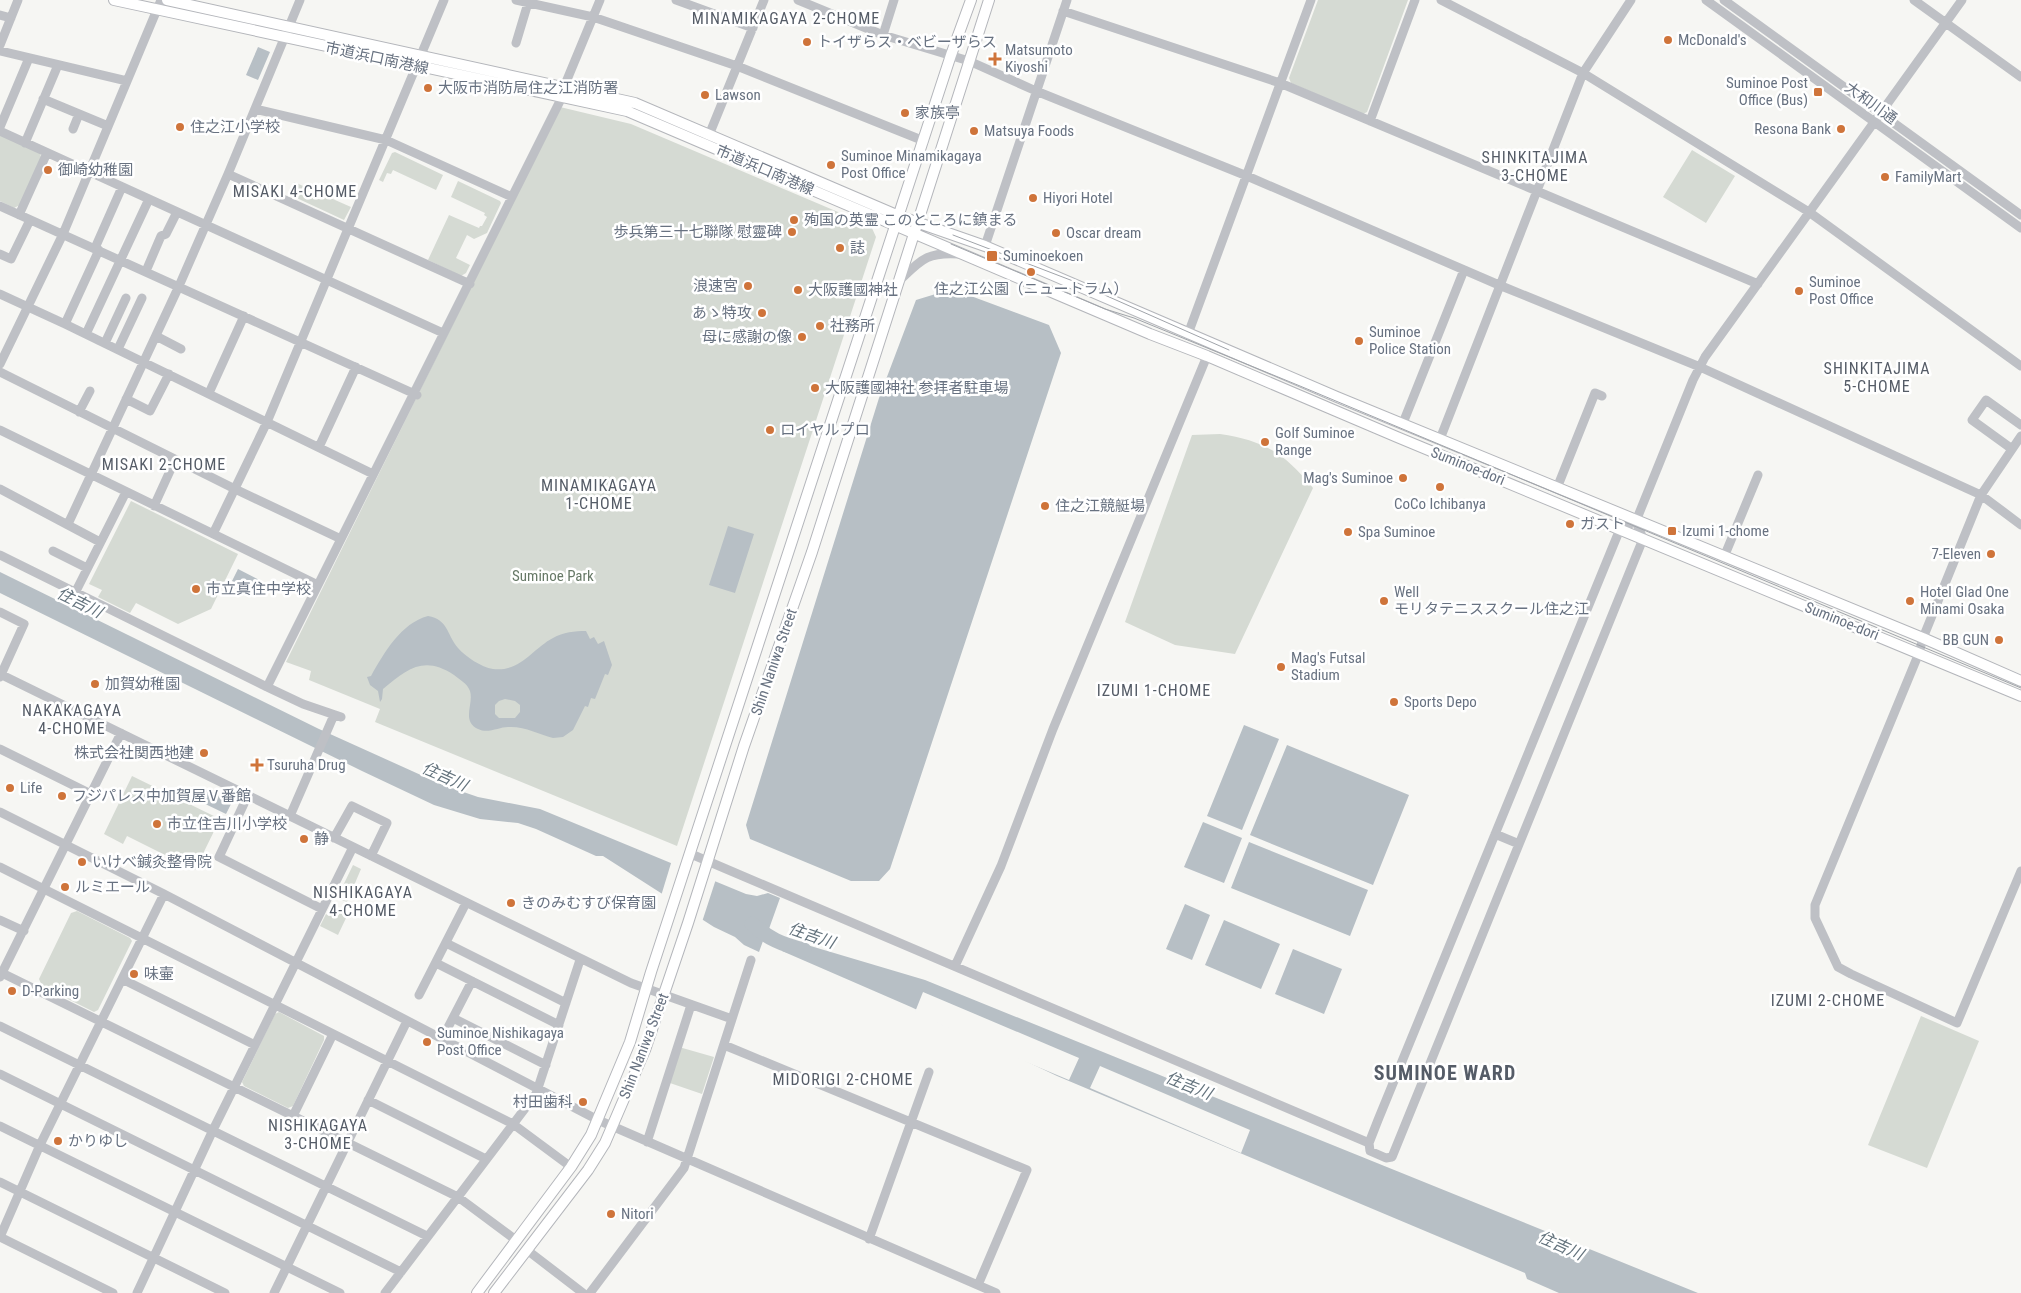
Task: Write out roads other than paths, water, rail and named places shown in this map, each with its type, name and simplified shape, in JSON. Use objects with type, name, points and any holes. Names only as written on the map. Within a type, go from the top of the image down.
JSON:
[{"type":"main road","name":"市道浜口南港線","points":[[114,0],[159,5],[284,38],[417,67],[563,92]]},
{"type":"main road","name":"市道浜口南港線","points":[[167,0],[422,56],[563,92],[627,111],[707,140],[898,221],[915,235]]},
{"type":"main road","name":"Shin Naniwa Street","points":[[477,1293],[571,1167],[598,1120],[630,1042],[951,55],[971,0]]},
{"type":"main road","name":"Shin Naniwa Street","points":[[494,1293],[588,1170],[605,1143],[645,1050],[707,865],[744,746],[812,552],[989,0]]},
{"type":"main road","name":"市道浜口南港線","points":[[898,221],[918,222]]},
{"type":"main road","name":"Suminoe-dori","points":[[918,222],[985,246],[1156,318],[1188,334],[1636,521],[1923,638],[2021,681]]},
{"type":"main road","name":"Suminoe-dori","points":[[915,235],[2021,696]]},
{"type":"street","points":[[0,45],[18,0]]},
{"type":"street","points":[[68,524],[179,286],[300,0]]},
{"type":"street","points":[[213,534],[267,422],[444,0]]},
{"type":"street","points":[[516,0],[593,17],[737,66],[924,142]]},
{"type":"street","points":[[267,688],[373,474],[416,395],[443,333],[470,284],[563,92],[600,0]]},
{"type":"street","points":[[676,0],[753,28]]},
{"type":"street","points":[[707,140],[764,0]]},
{"type":"street","points":[[798,0],[882,36],[969,61],[1036,91],[1247,176],[1499,285],[1700,367],[1981,496],[2021,525]]},
{"type":"street","points":[[882,36],[894,0]]},
{"type":"street","points":[[985,246],[1067,0]]},
{"type":"street","points":[[1188,334],[1311,0]]},
{"type":"street","points":[[1370,121],[1415,0]]},
{"type":"street","points":[[1440,0],[1583,73],[1809,212],[2021,366]]},
{"type":"street","points":[[1440,439],[1583,73],[1631,0]]},
{"type":"street","name":"大和川通","points":[[1706,0],[2021,228]]},
{"type":"street","name":"大和川通","points":[[1724,0],[2021,215]]},
{"type":"street","points":[[1914,0],[2021,77]]},
{"type":"street","points":[[1636,521],[1643,539],[1392,1157],[1386,1158],[1370,1152],[1369,1143],[1620,529],[1636,521],[1700,367],[1962,0]]},
{"type":"street","points":[[516,43],[528,3]]},
{"type":"street","points":[[0,364],[64,234],[159,5]]},
{"type":"street","points":[[1063,12],[1280,83],[1758,284]]},
{"type":"street","points":[[0,15],[11,18]]},
{"type":"street","points":[[0,51],[127,81]]},
{"type":"street","points":[[0,127],[29,58]]},
{"type":"street","points":[[25,143],[58,65]]},
{"type":"street","points":[[44,99],[108,126]]},
{"type":"street","points":[[255,109],[386,140],[512,197]]},
{"type":"street","points":[[73,128],[79,114]]},
{"type":"street","points":[[0,131],[443,333]]},
{"type":"street","points":[[19,215],[47,153]]},
{"type":"street","points":[[228,174],[470,284]]},
{"type":"street","points":[[65,324],[122,187]]},
{"type":"street","points":[[86,334],[149,199]]},
{"type":"street","points":[[0,206],[416,395]]},
{"type":"street","points":[[146,271],[161,236],[166,234],[178,212]]},
{"type":"street","points":[[0,254],[12,260],[30,220]]},
{"type":"street","points":[[900,280],[923,258],[942,253],[962,254]]},
{"type":"street","points":[[1403,423],[1464,270]]},
{"type":"street","points":[[0,294],[118,349],[373,474]]},
{"type":"street","points":[[118,349],[142,298]]},
{"type":"street","points":[[105,343],[124,302],[135,312]]},
{"type":"street","points":[[209,394],[244,316]]},
{"type":"street","points":[[156,336],[181,348]]},
{"type":"street","points":[[955,966],[1002,866],[1056,720],[1207,356]]},
{"type":"street","points":[[319,448],[356,367]]},
{"type":"street","points":[[0,372],[175,460],[341,539]]},
{"type":"street","points":[[126,400],[150,411],[169,374]]},
{"type":"street","points":[[79,412],[90,391]]},
{"type":"street","points":[[1557,488],[1595,393],[1602,396]]},
{"type":"street","points":[[2012,449],[1972,420],[1986,400],[2021,425]]},
{"type":"street","points":[[0,430],[318,585]]},
{"type":"street","points":[[2021,436],[1981,496],[1923,638],[1920,653],[1815,905],[1815,918],[1838,966],[1851,974],[1957,1023],[2021,871]]},
{"type":"street","points":[[154,506],[175,460]]},
{"type":"street","points":[[1724,557],[1758,475]]},
{"type":"street","points":[[0,489],[100,542]]},
{"type":"street","points":[[75,593],[126,492]]},
{"type":"street","points":[[53,551],[87,568]]},
{"type":"street","points":[[0,555],[267,688],[336,717],[290,816]]},
{"type":"street","points":[[0,612],[24,624],[0,675],[248,795],[580,960],[646,990],[732,1019]]},
{"type":"street","points":[[121,733],[1,974],[101,1021],[458,1197],[516,1240]]},
{"type":"street","points":[[0,749],[91,794]]},
{"type":"street","points":[[248,795],[219,857],[322,909]]},
{"type":"street","points":[[334,838],[352,806],[387,823],[372,856]]},
{"type":"street","points":[[0,812],[164,894],[612,1127],[996,1293]]},
{"type":"street","points":[[1494,834],[1519,844]]},
{"type":"street","points":[[137,1293],[213,1130],[353,847]]},
{"type":"street","points":[[689,859],[955,966],[1369,1143]]},
{"type":"street","points":[[0,867],[513,1124],[571,1167]]},
{"type":"street","points":[[113,1293],[0,1237],[40,1145],[164,894]]},
{"type":"street","points":[[419,995],[466,903]]},
{"type":"street","points":[[0,920],[24,931]]},
{"type":"street","points":[[446,943],[566,1003]]},
{"type":"street","points":[[385,1293],[536,1094],[580,960]]},
{"type":"street","points":[[590,1293],[684,1168],[752,960]]},
{"type":"street","points":[[436,963],[559,1025]]},
{"type":"street","points":[[122,979],[255,1045]]},
{"type":"street","points":[[442,1038],[472,981]]},
{"type":"street","points":[[647,1142],[691,1005]]},
{"type":"street","points":[[453,1018],[546,1065]]},
{"type":"street","points":[[274,1293],[407,1021]]},
{"type":"street","points":[[0,1026],[427,1236]]},
{"type":"street","points":[[293,1116],[333,1034]]},
{"type":"street","points":[[724,1045],[1027,1170],[978,1285]]},
{"type":"street","points":[[869,1239],[928,1072]]},
{"type":"street","points":[[0,1074],[401,1272]]},
{"type":"street","points":[[368,1100],[486,1159]]},
{"type":"street","points":[[0,1126],[340,1293]]},
{"type":"street","points":[[0,1182],[225,1293]]},
{"type":"street","points":[[527,1250],[584,1293]]},
{"type":"water","points":[[258,47],[270,52],[258,80],[246,75]]},
{"type":"water","points":[[952,289],[1049,325],[1061,353],[890,869],[879,881],[851,881],[750,839],[746,825],[879,398],[916,300]]},
{"type":"water","points":[[728,526],[754,534],[735,593],[709,585]]},
{"type":"water","points":[[238,569],[265,583],[259,595],[232,581]]},
{"type":"water","points":[[0,572],[319,729],[443,785],[478,797],[540,809],[746,894],[757,896],[768,893],[780,898],[765,940],[759,952],[744,945],[735,937],[714,927],[603,856],[596,856],[518,823],[480,819],[434,805],[362,771],[0,593]]},
{"type":"water","points":[[428,616],[440,620],[461,651],[469,658],[488,668],[503,669],[511,667],[526,659],[557,636],[569,632],[582,631],[586,631],[590,639],[594,637],[598,644],[604,641],[612,665],[608,675],[605,674],[595,699],[591,698],[588,707],[585,706],[573,730],[563,737],[553,738],[514,727],[490,731],[482,730],[473,726],[470,722],[471,696],[469,688],[461,680],[443,669],[425,665],[408,671],[383,689],[380,702],[378,691],[370,685],[367,677],[371,676],[394,640],[418,620]],"holes":[[[505,699],[515,701],[520,705],[520,712],[515,718],[499,718],[495,714],[495,705],[499,701]]]},
{"type":"water","points":[[1244,725],[1279,739],[1242,830],[1207,816]]},
{"type":"water","points":[[1287,745],[1409,795],[1373,885],[1250,835]]},
{"type":"water","points":[[205,789],[232,802],[226,814],[199,801]]},
{"type":"water","points":[[1203,822],[1242,838],[1224,883],[1184,867]]},
{"type":"water","points":[[1249,842],[1368,890],[1350,936],[1231,888]]},
{"type":"water","points":[[1185,904],[1210,915],[1192,960],[1166,949]]},
{"type":"water","points":[[1224,920],[1280,944],[1261,989],[1205,965]]},
{"type":"water","points":[[787,939],[925,980],[1698,1293],[1559,1293],[1527,1279],[1525,1273],[1057,1076],[911,1007],[782,951]]},
{"type":"water","points":[[1293,949],[1342,969],[1324,1014],[1275,994]]},
{"type":"waterway","name":"住吉川","points":[[752,924],[764,934],[789,946],[804,950]]},
{"type":"tram line","points":[[953,235],[1073,281],[1229,350]]},
{"type":"tram line","points":[[951,244],[1105,309],[1134,318],[1300,386],[2021,688]]},
{"type":"place","name":"McDonald's","points":[[1668,40]]},
{"type":"place","name":"トイザらス・ベビーザらス","points":[[807,42]]},
{"type":"place","name":"Matsumoto Kiyoshi","points":[[995,59]]},
{"type":"place","name":"大阪市消防局住之江消防署","points":[[428,88]]},
{"type":"place","name":"Suminoe Post Office (Bus)","points":[[1818,92]]},
{"type":"place","name":"Lawson","points":[[705,95]]},
{"type":"place","name":"家族亭","points":[[905,113]]},
{"type":"place","name":"住之江小学校","points":[[180,127]]},
{"type":"place","name":"Resona Bank","points":[[1841,129]]},
{"type":"place","name":"Matsuya Foods","points":[[974,131]]},
{"type":"place","name":"Suminoe Minamikagaya Post Office","points":[[831,165]]},
{"type":"place","name":"御崎幼稚園","points":[[48,170]]},
{"type":"place","name":"FamilyMart","points":[[1885,177]]},
{"type":"place","name":"Hiyori Hotel","points":[[1033,198]]},
{"type":"place","name":"殉国の英霊 このところに鎮まる","points":[[794,220]]},
{"type":"place","name":"歩兵第三十七聯隊 慰靈碑","points":[[792,232]]},
{"type":"place","name":"Oscar dream","points":[[1056,233]]},
{"type":"place","name":"誌","points":[[840,248]]},
{"type":"place","name":"Suminoekoen","points":[[992,256]]},
{"type":"place","name":"住之江公園（ニュートラム）","points":[[1031,272]]},
{"type":"place","name":"浪速宮","points":[[748,286]]},
{"type":"place","name":"大阪護國神社","points":[[798,290]]},
{"type":"place","name":"Suminoe Post Office","points":[[1799,291]]},
{"type":"place","name":"あゝ特攻","points":[[762,313]]},
{"type":"place","name":"社務所","points":[[820,326]]},
{"type":"place","name":"母に感謝の像","points":[[802,337]]},
{"type":"place","name":"Suminoe Police Station","points":[[1359,341]]},
{"type":"place","name":"大阪護國神社 参拝者駐車場","points":[[815,388]]},
{"type":"place","name":"ロイヤルプロ","points":[[770,430]]},
{"type":"place","name":"Golf Suminoe Range","points":[[1265,442]]},
{"type":"place","name":"Mag's Suminoe","points":[[1403,478]]},
{"type":"place","name":"CoCo Ichibanya","points":[[1440,487]]},
{"type":"place","name":"住之江競艇場","points":[[1045,506]]},
{"type":"place","name":"ガスト","points":[[1570,524]]},
{"type":"place","name":"Izumi 1-chome","points":[[1672,531]]},
{"type":"place","name":"Spa Suminoe","points":[[1348,532]]},
{"type":"place","name":"7-Eleven","points":[[1991,554]]},
{"type":"place","name":"市立真住中学校","points":[[196,589]]},
{"type":"place","name":"Well モリタテニススクール住之江","points":[[1384,601]]},
{"type":"place","name":"Hotel Glad One Minami Osaka","points":[[1910,601]]},
{"type":"place","name":"BB GUN","points":[[1999,640]]},
{"type":"place","name":"Mag's Futsal Stadium","points":[[1281,667]]},
{"type":"place","name":"加賀幼稚園","points":[[95,684]]},
{"type":"place","name":"Sports Depo","points":[[1394,702]]},
{"type":"place","name":"株式会社関西地建","points":[[204,753]]},
{"type":"place","name":"Tsuruha Drug","points":[[257,765]]},
{"type":"place","name":"Life","points":[[10,788]]},
{"type":"place","name":"フジパレス中加賀屋Ⅴ番館","points":[[62,796]]},
{"type":"place","name":"市立住吉川小学校","points":[[157,824]]},
{"type":"place","name":"静","points":[[304,839]]},
{"type":"place","name":"いけべ鍼灸整骨院","points":[[82,862]]},
{"type":"place","name":"ルミエール","points":[[65,887]]},
{"type":"place","name":"きのみむすび保育園","points":[[511,903]]},
{"type":"place","name":"味壷","points":[[134,974]]},
{"type":"place","name":"D-Parking","points":[[12,991]]},
{"type":"place","name":"Suminoe Nishikagaya Post Office","points":[[427,1042]]},
{"type":"place","name":"村田歯科","points":[[583,1102]]},
{"type":"place","name":"かりゆし","points":[[58,1141]]},
{"type":"place","name":"Nitori","points":[[611,1214]]},
{"type":"district","name":"MINAMIKAGAYA 2-CHOME","points":[[786,18]]},
{"type":"district","name":"SHINKITAJIMA 3-CHOME","points":[[1535,166]]},
{"type":"district","name":"MISAKI 4-CHOME","points":[[295,191]]},
{"type":"district","name":"SHINKITAJIMA 5-CHOME","points":[[1877,377]]},
{"type":"district","name":"MISAKI 2-CHOME","points":[[164,464]]},
{"type":"district","name":"MINAMIKAGAYA 1-CHOME","points":[[599,494]]},
{"type":"district","name":"IZUMI 1-CHOME","points":[[1154,690]]},
{"type":"district","name":"NAKAKAGAYA 4-CHOME","points":[[72,719]]},
{"type":"district","name":"NISHIKAGAYA 4-CHOME","points":[[363,901]]},
{"type":"district","name":"IZUMI 2-CHOME","points":[[1828,1000]]},
{"type":"district","name":"SUMINOE WARD","points":[[1445,1073]]},
{"type":"district","name":"MIDORIGI 2-CHOME","points":[[843,1079]]},
{"type":"district","name":"NISHIKAGAYA 3-CHOME","points":[[318,1134]]},
{"type":"park label","name":"Suminoe Park","points":[[553,576]]}]
